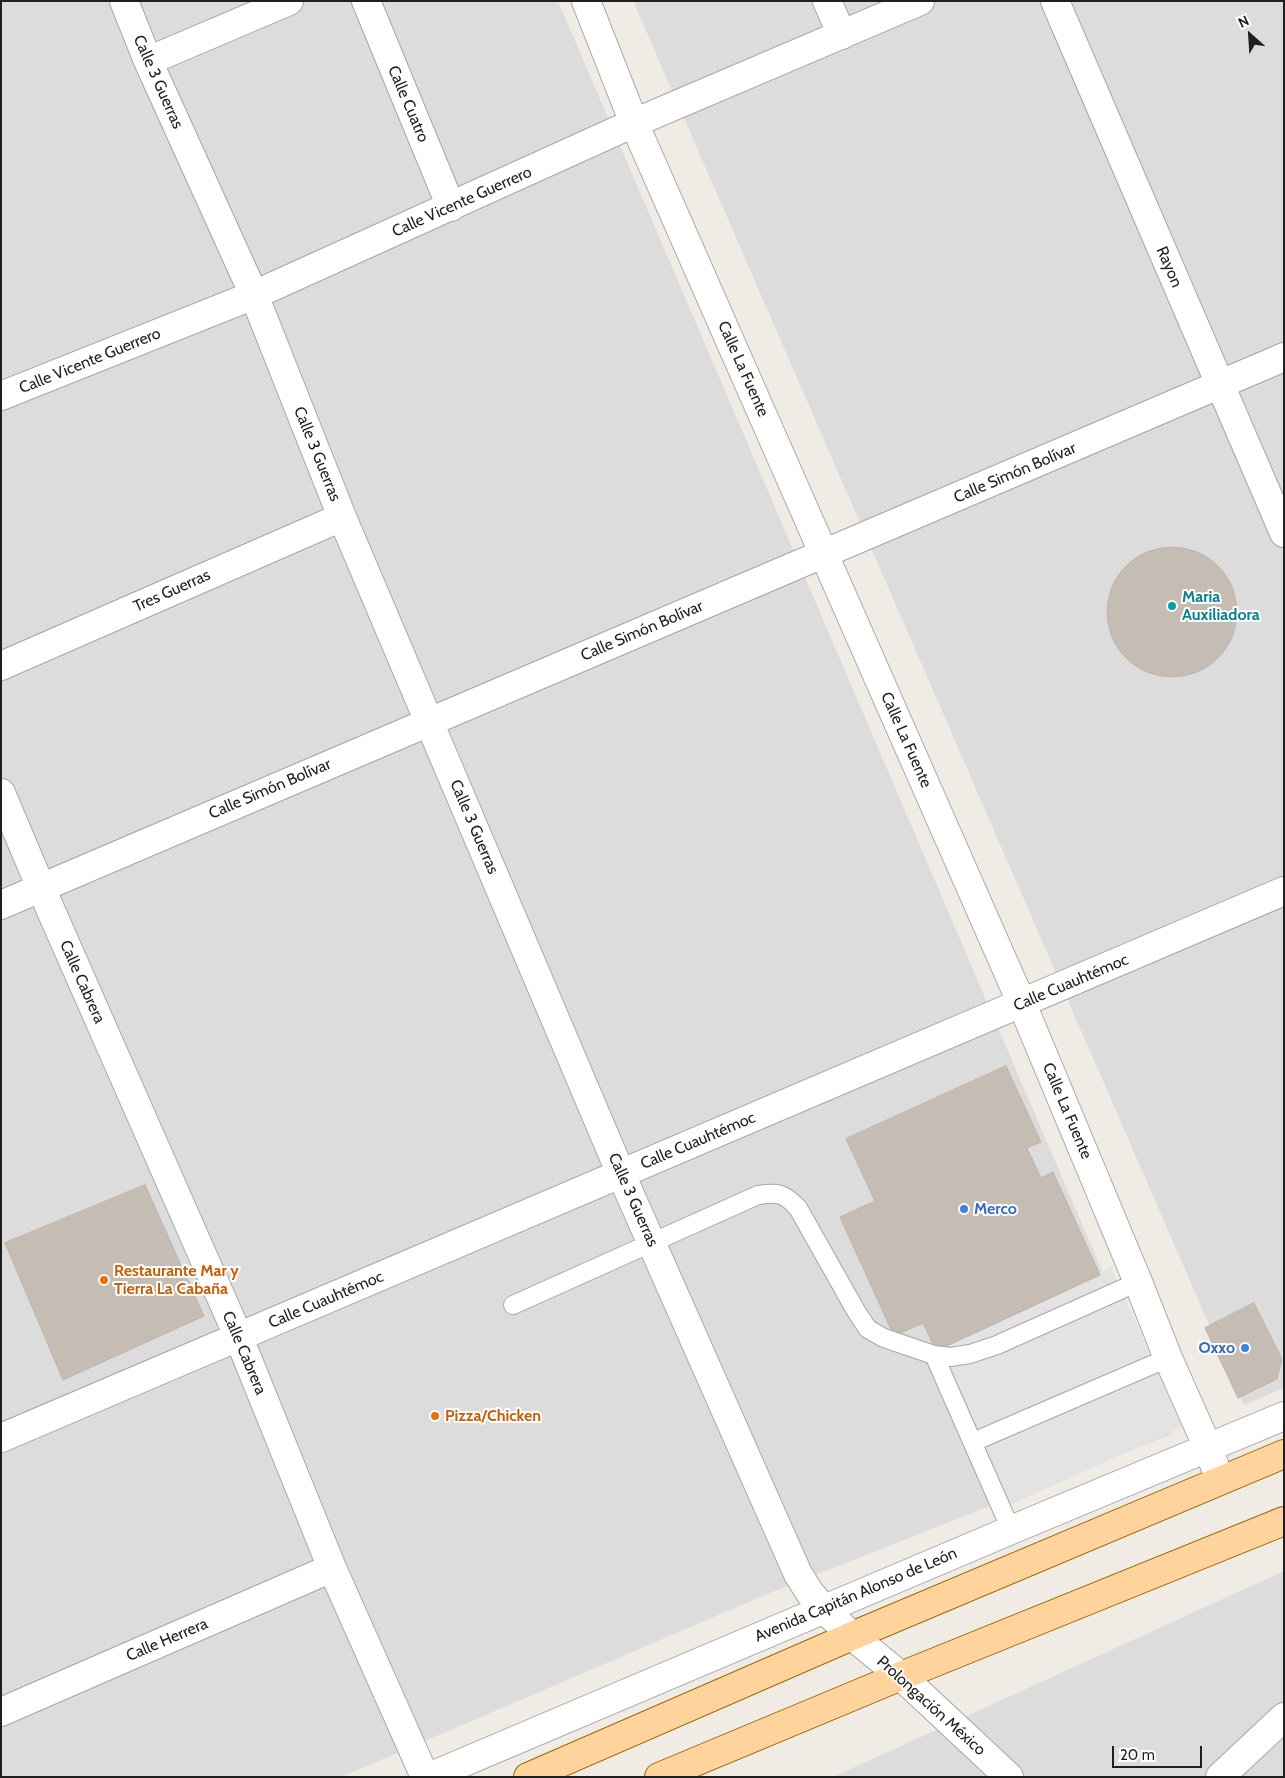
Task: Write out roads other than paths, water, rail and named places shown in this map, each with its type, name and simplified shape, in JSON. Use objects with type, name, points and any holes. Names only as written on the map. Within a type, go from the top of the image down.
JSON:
[{"type":"main road","points":[[528,1777],[852,1636],[1284,1454]]},
{"type":"main road","points":[[659,1777],[901,1676],[1284,1521]]},
{"type":"street","name":"Calle 3 Guerras","points":[[124,1],[148,62],[254,295],[342,517],[621,1174],[798,1574],[810,1593],[852,1636]]},
{"type":"street","points":[[148,62],[289,1]]},
{"type":"street","name":"Calle Cuatro","points":[[366,1],[451,207]]},
{"type":"street","name":"Calle La Fuente","points":[[586,1],[634,123],[1022,1004],[1220,1480]]},
{"type":"street","points":[[827,1],[842,35]]},
{"type":"street","name":"Calle Vicente Guerrero","points":[[1,396],[254,295],[634,123],[920,1]]},
{"type":"street","name":"Rayon","points":[[1055,1],[1219,386],[1284,533]]},
{"type":"street","name":"Calle Simón Bolívar","points":[[1,905],[1284,357]]},
{"type":"street","name":"Tres Guerras","points":[[1,666],[342,517]]},
{"type":"street","name":"Calle Cabrera","points":[[1,793],[239,1338],[332,1568],[425,1777]]},
{"type":"street","name":"Calle Cuauhtémoc","points":[[1,1438],[1284,891]]},
{"type":"street","name":"Avenida Capitán Alonso de León","points":[[429,1777],[1010,1530],[1284,1416]]},
{"type":"street","name":"Calle Herrera","points":[[1,1712],[332,1568]]},
{"type":"street","name":"Prolongación México","points":[[852,1636],[901,1676],[1008,1777]]},
{"type":"street","points":[[1220,1777],[1284,1717]]},
{"type":"lane","points":[[513,1305],[758,1195],[775,1192],[788,1197],[798,1208],[856,1311],[868,1328],[884,1338],[934,1355],[950,1357],[970,1354],[997,1345],[1138,1282]]},
{"type":"lane","points":[[934,1355],[974,1442],[1010,1530]]},
{"type":"lane","points":[[974,1442],[1168,1358]]},
{"type":"place","name":"Maria Auxiliadora","points":[[1172,606]]},
{"type":"place","name":"Merco","points":[[964,1209]]},
{"type":"place","name":"Restaurante Mar y Tierra La Cabaña","points":[[104,1280]]},
{"type":"place","name":"Oxxo","points":[[1245,1348]]},
{"type":"place","name":"Pizza/Chicken","points":[[435,1416]]}]
